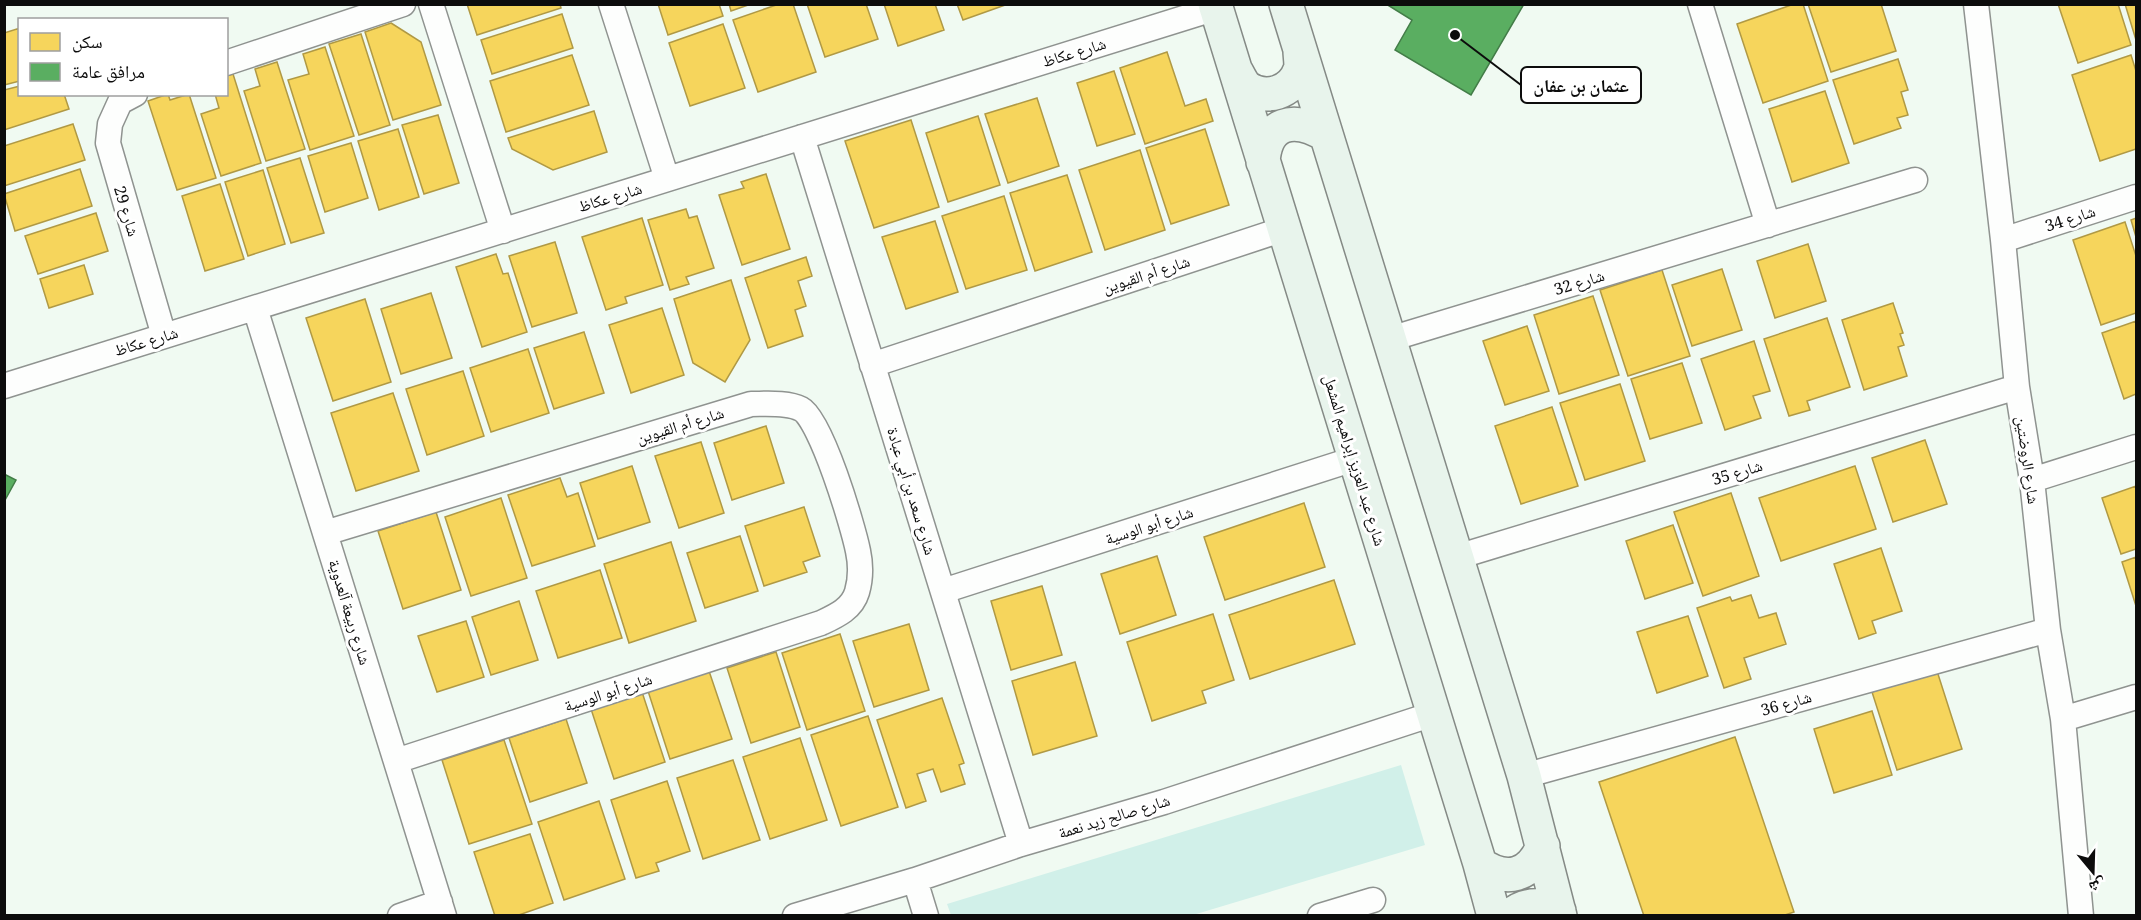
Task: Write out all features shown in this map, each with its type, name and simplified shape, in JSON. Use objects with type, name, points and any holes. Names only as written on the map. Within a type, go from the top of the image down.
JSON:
[{"type":"main road","points":[[1286,4],[1524,776],[1560,913]]},
{"type":"main road","name":"شارع عبد العزيز إبراهيم المشعل","points":[[1216,6],[1494,915]]},
{"type":"main road","points":[[1236,71],[1245,86],[1260,94],[1278,93],[1292,84],[1301,69],[1300,51]]},
{"type":"main road","points":[[1263,162],[1264,147],[1271,134],[1283,126],[1297,123],[1312,126],[1326,135]]},
{"type":"main road","points":[[1480,864],[1504,875],[1517,874],[1529,868],[1538,858],[1543,846]]},
{"type":"main road","points":[[1510,915],[1524,907],[1536,905],[1548,907],[1560,913]]},
{"type":"street","points":[[228,62],[403,4]]},
{"type":"street","points":[[432,4],[503,231]]},
{"type":"street","points":[[611,4],[667,180]]},
{"type":"street","points":[[1700,4],[1768,225]]},
{"type":"street","name":"شارع الروضتين","points":[[1976,4],[2017,387],[2032,480],[2048,630],[2063,719],[2081,915]]},
{"type":"street","name":"شارع عكاظ","points":[[4,386],[802,138],[1216,6]]},
{"type":"street","name":"شارع 29","points":[[131,96],[120,102],[110,124],[108,143],[164,336]]},
{"type":"street","name":"شارع سعد بن أبي عبادة","points":[[802,138],[1021,844]]},
{"type":"street","name":"شارع 32","points":[[1390,339],[1915,180]]},
{"type":"street","name":"شارع 34","points":[[2003,240],[2136,197]]},
{"type":"street","name":"شارع أم القيوين","points":[[872,365],[1284,229]]},
{"type":"street","name":"شارع ربيعة آلعدوية","points":[[255,308],[442,909]]},
{"type":"street","name":"شارع 35","points":[[1457,557],[2017,387]]},
{"type":"street","name":"شارع أم القيوين","points":[[325,533],[751,404],[779,404],[802,409],[816,426],[825,444],[858,550],[861,575],[856,594],[844,612],[821,623]]},
{"type":"street","points":[[2032,480],[2136,447]]},
{"type":"street","name":"شارع أبو الوسية","points":[[943,591],[1354,459]]},
{"type":"street","name":"شارع أبو الوسية","points":[[396,761],[821,623]]},
{"type":"street","name":"شارع 36","points":[[1524,776],[2048,630]]},
{"type":"street","points":[[2063,719],[2136,697]]},
{"type":"street","name":"شارع صالح زيد نعمة","points":[[795,915],[915,880],[1021,844],[1164,801],[1433,714]]},
{"type":"street","points":[[915,880],[926,915]]},
{"type":"street","points":[[1320,915],[1373,900]]},
{"type":"street","points":[[400,915],[442,909]]},
{"type":"shaded area","points":[[1401,765],[1425,845],[1193,915],[951,915],[947,904]]},
{"type":"building: سكن","points":[[467,4],[560,4],[561,8],[477,35]]},
{"type":"building: سكن","points":[[658,4],[719,4],[723,16],[668,35]]},
{"type":"building: سكن","points":[[729,4],[751,4],[731,11]]},
{"type":"building: سكن","points":[[779,4],[793,4],[816,72],[758,92],[733,20]]},
{"type":"building: سكن","points":[[807,4],[866,4],[878,39],[825,57]]},
{"type":"building: سكن","points":[[884,4],[935,4],[944,30],[898,46]]},
{"type":"building: سكن","points":[[957,4],[1008,4],[963,20]]},
{"type":"building: سكن","points":[[1794,4],[1803,4],[1828,81],[1763,103],[1737,24]]},
{"type":"building: سكن","points":[[1808,4],[1881,4],[1896,51],[1831,72]]},
{"type":"building: سكن","points":[[2058,4],[2118,4],[2131,45],[2078,63]]},
{"type":"building: سكن","points":[[2125,4],[2136,4],[2136,40]]},
{"type":"building: سكن","points":[[562,14],[573,48],[492,74],[481,40]]},
{"type":"building: سكن","points":[[391,23],[421,42],[441,105],[393,120],[365,32]]},
{"type":"building: سكن","points":[[723,24],[745,88],[690,106],[669,43]]},
{"type":"building: سكن","points":[[18,29],[18,82],[4,85],[4,33]]},
{"type":"building: سكن","points":[[361,34],[390,125],[359,135],[329,44]]},
{"type":"building: سكن","points":[[325,47],[354,136],[310,150],[288,80],[309,74],[303,54]]},
{"type":"building: سكن","points":[[1167,52],[1185,106],[1206,99],[1213,121],[1145,144],[1120,68]]},
{"type":"building: سكن","points":[[572,55],[589,105],[506,132],[490,81]]},
{"type":"building: سكن","points":[[2131,55],[2136,71],[2136,149],[2100,161],[2072,75]]},
{"type":"building: سكن","points":[[1898,59],[1908,90],[1901,92],[1908,115],[1897,118],[1901,128],[1854,144],[1833,80]]},
{"type":"building: سكن","points":[[277,62],[305,149],[266,161],[244,91],[260,86],[255,69]]},
{"type":"building: سكن","points":[[1114,71],[1135,134],[1097,146],[1077,83]]},
{"type":"building: سكن","points":[[233,74],[261,163],[221,176],[201,114],[219,108],[216,96],[228,96],[228,75]]},
{"type":"building: سكن","points":[[18,86],[18,96],[65,96],[69,109],[4,130],[4,90]]},
{"type":"building: سكن","points":[[1825,91],[1849,163],[1792,182],[1769,109]]},
{"type":"building: سكن","points":[[162,96],[169,96],[170,100],[190,96],[216,178],[177,190],[148,101]]},
{"type":"building: سكن","points":[[1037,98],[1059,166],[1008,183],[985,114]]},
{"type":"building: سكن","points":[[594,111],[607,152],[553,170],[512,149],[508,138]]},
{"type":"building: سكن","points":[[438,115],[459,183],[424,194],[402,125]]},
{"type":"building: سكن","points":[[978,116],[1000,185],[948,202],[926,133]]},
{"type":"building: سكن","points":[[911,120],[939,207],[874,228],[845,141]]},
{"type":"building: سكن","points":[[73,124],[85,160],[4,186],[4,146]]},
{"type":"building: سكن","points":[[398,129],[419,197],[379,210],[358,141]]},
{"type":"building: سكن","points":[[1205,129],[1229,205],[1171,224],[1146,148]]},
{"type":"building: سكن","points":[[351,143],[368,198],[325,212],[308,156]]},
{"type":"building: سكن","points":[[1140,150],[1165,230],[1105,250],[1079,170]]},
{"type":"building: سكن","points":[[300,158],[324,233],[291,243],[267,168]]},
{"type":"building: سكن","points":[[80,169],[92,206],[15,231],[4,194]]},
{"type":"building: سكن","points":[[263,170],[285,244],[248,256],[225,182]]},
{"type":"building: سكن","points":[[766,174],[790,249],[742,265],[719,195],[744,188],[741,182]]},
{"type":"building: سكن","points":[[1067,175],[1092,252],[1035,271],[1010,193]]},
{"type":"building: سكن","points":[[220,184],[244,259],[205,271],[182,196]]},
{"type":"building: سكن","points":[[1004,196],[1027,270],[966,289],[942,216]]},
{"type":"building: سكن","points":[[686,209],[689,218],[697,216],[714,268],[686,277],[689,284],[670,290],[648,220]]},
{"type":"building: سكن","points":[[96,213],[108,251],[38,274],[25,236]]},
{"type":"building: سكن","points":[[642,218],[663,285],[625,297],[627,303],[606,310],[582,237]]},
{"type":"building: سكن","points":[[2136,218],[2136,237],[2131,220]]},
{"type":"building: سكن","points":[[935,221],[958,292],[906,309],[882,237]]},
{"type":"building: سكن","points":[[2125,222],[2136,256],[2136,313],[2101,325],[2073,240]]},
{"type":"building: سكن","points":[[555,242],[577,313],[532,327],[509,256]]},
{"type":"building: سكن","points":[[1808,244],[1826,301],[1775,318],[1757,261]]},
{"type":"building: سكن","points":[[496,254],[503,274],[508,273],[527,332],[482,347],[456,267]]},
{"type":"building: سكن","points":[[806,257],[812,276],[798,281],[806,306],[795,310],[803,336],[768,348],[745,278]]},
{"type":"building: سكن","points":[[84,265],[93,294],[49,308],[40,279]]},
{"type":"building: سكن","points":[[1722,269],[1742,330],[1692,346],[1672,285]]},
{"type":"building: سكن","points":[[1662,270],[1690,356],[1628,376],[1600,290]]},
{"type":"building: سكن","points":[[731,280],[750,340],[725,382],[693,363],[674,299]]},
{"type":"building: سكن","points":[[431,293],[452,358],[401,374],[381,309]]},
{"type":"building: سكن","points":[[1593,296],[1619,375],[1559,394],[1534,315]]},
{"type":"building: سكن","points":[[365,299],[391,382],[333,401],[306,318]]},
{"type":"building: سكن","points":[[1893,303],[1903,333],[1900,334],[1904,345],[1898,347],[1907,376],[1864,390],[1842,320]]},
{"type":"building: سكن","points":[[662,308],[684,375],[631,393],[609,325]]},
{"type":"building: سكن","points":[[1827,318],[1850,387],[1807,401],[1810,410],[1789,416],[1764,339]]},
{"type":"building: سكن","points":[[2136,321],[2136,394],[2124,399],[2102,333]]},
{"type":"building: سكن","points":[[1527,326],[1549,391],[1505,405],[1483,341]]},
{"type":"building: سكن","points":[[584,332],[604,393],[554,409],[534,348]]},
{"type":"building: سكن","points":[[1754,341],[1770,391],[1753,396],[1761,418],[1725,430],[1701,359]]},
{"type":"building: سكن","points":[[528,349],[549,413],[491,432],[470,368]]},
{"type":"building: سكن","points":[[1682,363],[1702,423],[1650,439],[1631,379]]},
{"type":"building: سكن","points":[[463,371],[484,436],[427,455],[406,389]]},
{"type":"building: سكن","points":[[1620,384],[1645,461],[1585,480],[1560,403]]},
{"type":"building: سكن","points":[[393,393],[419,471],[356,491],[331,413]]},
{"type":"building: سكن","points":[[1552,407],[1578,486],[1521,504],[1495,426]]},
{"type":"building: سكن","points":[[766,426],[784,483],[732,500],[714,443]]},
{"type":"building: سكن","points":[[1925,440],[1947,504],[1893,522],[1872,458]]},
{"type":"building: سكن","points":[[701,442],[724,513],[679,528],[655,456]]},
{"type":"building: سكن","points":[[632,466],[650,522],[598,539],[580,483]]},
{"type":"building: سكن","points":[[1855,466],[1876,529],[1781,561],[1759,498]]},
{"type":"building: سكن","points":[[560,478],[567,497],[578,493],[595,546],[532,566],[508,495]]},
{"type":"building: سكن","points":[[2136,486],[2136,549],[2121,554],[2102,498]]},
{"type":"building: سكن","points":[[1731,493],[1759,576],[1703,596],[1674,512]]},
{"type":"building: سكن","points":[[501,498],[527,578],[471,596],[445,517]]},
{"type":"building: سكن","points":[[1304,503],[1325,567],[1225,600],[1204,537]]},
{"type":"building: سكن","points":[[804,507],[820,556],[803,562],[807,572],[764,586],[745,526]]},
{"type":"building: سكن","points":[[436,512],[461,590],[403,609],[378,531]]},
{"type":"building: سكن","points":[[1673,525],[1693,583],[1645,599],[1626,541]]},
{"type":"building: سكن","points":[[740,536],[758,591],[705,608],[687,553]]},
{"type":"building: سكن","points":[[671,542],[696,621],[629,643],[604,564]]},
{"type":"building: سكن","points":[[1881,548],[1902,611],[1872,621],[1876,633],[1859,639],[1834,564]]},
{"type":"building: سكن","points":[[1157,556],[1176,615],[1120,634],[1101,574]]},
{"type":"building: سكن","points":[[2136,557],[2136,606],[2122,562]]},
{"type":"building: سكن","points":[[600,570],[622,638],[558,658],[536,591]]},
{"type":"building: سكن","points":[[1334,580],[1355,644],[1250,679],[1229,615]]},
{"type":"building: سكن","points":[[1042,586],[1062,655],[1011,670],[991,601]]},
{"type":"building: سكن","points":[[1751,595],[1759,618],[1776,613],[1786,644],[1744,658],[1751,679],[1724,688],[1697,608],[1730,597],[1732,601]]},
{"type":"building: سكن","points":[[519,601],[538,660],[491,675],[472,617]]},
{"type":"building: سكن","points":[[1213,614],[1234,680],[1202,691],[1206,703],[1152,721],[1127,642]]},
{"type":"building: سكن","points":[[1688,616],[1708,676],[1657,693],[1637,632]]},
{"type":"building: سكن","points":[[466,621],[484,677],[437,692],[418,636]]},
{"type":"building: سكن","points":[[909,624],[929,690],[874,707],[853,641]]},
{"type":"building: سكن","points":[[840,634],[865,711],[807,730],[782,653]]},
{"type":"building: سكن","points":[[776,652],[800,727],[751,743],[727,668]]},
{"type":"building: سكن","points":[[1075,662],[1097,736],[1033,755],[1012,681]]},
{"type":"building: سكن","points":[[709,671],[732,739],[670,759],[648,691]]},
{"type":"building: سكن","points":[[1937,671],[1962,749],[1897,770],[1872,692]]},
{"type":"building: سكن","points":[[642,692],[665,762],[614,779],[591,709]]},
{"type":"building: سكن","points":[[942,698],[964,763],[959,765],[965,784],[941,792],[933,769],[917,774],[926,801],[906,808],[877,720]]},
{"type":"building: سكن","points":[[1872,711],[1892,775],[1834,793],[1814,729]]},
{"type":"building: سكن","points":[[868,716],[898,807],[841,826],[811,735]]},
{"type":"building: سكن","points":[[566,719],[587,783],[530,802],[509,738]]},
{"type":"building: سكن","points":[[1735,737],[1794,912],[1782,916],[1644,916],[1599,782]]},
{"type":"building: سكن","points":[[800,738],[827,820],[770,839],[743,757]]},
{"type":"building: سكن","points":[[504,740],[532,824],[469,844],[442,760]]},
{"type":"building: سكن","points":[[733,760],[760,840],[703,859],[677,778]]},
{"type":"building: سكن","points":[[667,781],[690,851],[656,863],[659,871],[636,878],[611,800]]},
{"type":"building: سكن","points":[[599,801],[625,879],[564,900],[538,822]]},
{"type":"building: سكن","points":[[530,834],[553,903],[516,916],[495,916],[474,852]]},
{"type":"building: مرافق عامة","points":[[1386,4],[1524,4],[1471,95],[1395,50],[1412,20]]},
{"type":"building: مرافق عامة","points":[[4,474],[16,480],[4,502]]},
{"type":"place","name":"عثمان بن عفان","points":[[1455,35]]}]
